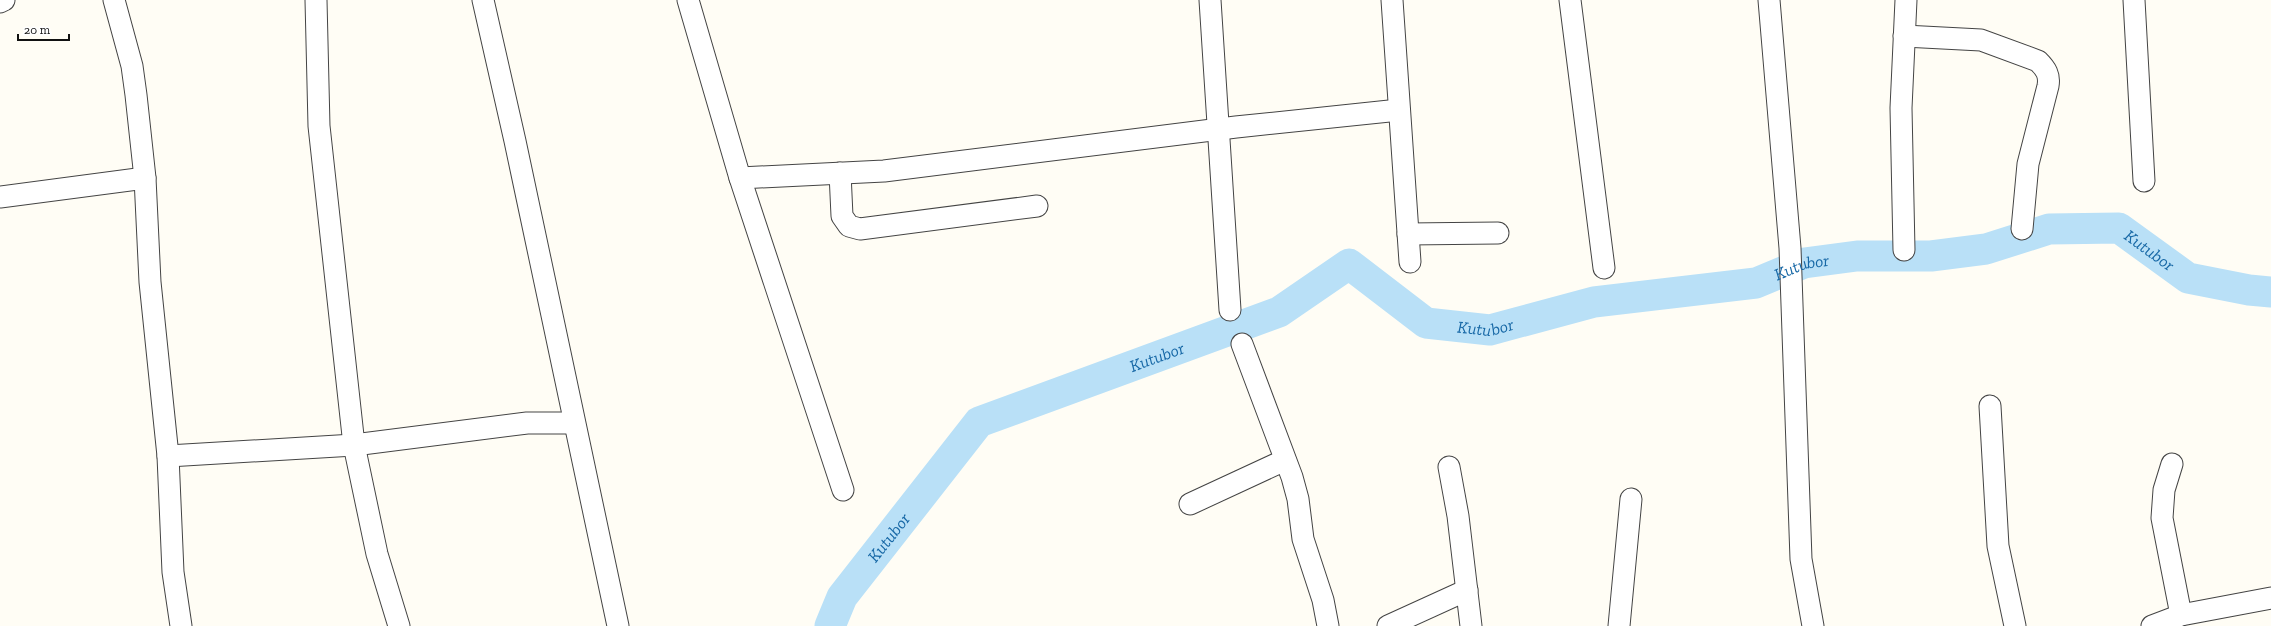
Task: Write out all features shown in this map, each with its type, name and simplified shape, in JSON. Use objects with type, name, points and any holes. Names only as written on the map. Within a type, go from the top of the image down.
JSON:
[{"type":"street","points":[[0,2],[4,0]]},
{"type":"street","points":[[114,0],[132,66],[145,178],[150,282],[168,456],[174,572],[181,626]]},
{"type":"street","points":[[316,0],[319,126],[354,445],[377,554],[399,626]]},
{"type":"street","points":[[483,0],[515,141],[618,626]]},
{"type":"street","points":[[689,0],[740,178],[843,490]]},
{"type":"street","points":[[1210,0],[1230,310]]},
{"type":"street","points":[[1392,0],[1410,262]]},
{"type":"street","points":[[1570,0],[1604,268]]},
{"type":"street","points":[[1769,0],[1790,248],[1801,559],[1813,626]]},
{"type":"street","points":[[1904,250],[1901,124],[1906,0]]},
{"type":"street","points":[[2134,0],[2144,182]]},
{"type":"street","points":[[1904,36],[1981,40],[2038,61],[2045,68],[2049,77],[2048,86],[2028,164],[2022,228]]},
{"type":"street","points":[[740,178],[884,171],[1219,130],[1399,110]]},
{"type":"street","points":[[840,173],[842,216],[849,226],[860,229],[1036,206]]},
{"type":"street","points":[[0,197],[145,178]]},
{"type":"street","points":[[1408,234],[1498,233]]},
{"type":"street","points":[[1242,344],[1294,485],[1303,539],[1323,600],[1328,626]]},
{"type":"street","points":[[1990,406],[1998,539],[2015,626]]},
{"type":"street","points":[[168,456],[354,445],[527,423],[574,423]]},
{"type":"street","points":[[1190,504],[1285,460]]},
{"type":"street","points":[[2172,464],[2164,490],[2162,518],[2181,615]]},
{"type":"street","points":[[1449,468],[1458,516],[1471,626]]},
{"type":"street","points":[[1619,626],[1631,499]]},
{"type":"street","points":[[1388,626],[1467,590]]},
{"type":"street","points":[[2152,626],[2181,615],[2271,598]]},
{"type":"waterway","name":"Kutubor","points":[[830,626],[842,597],[979,422],[1279,312],[1349,264],[1426,323],[1490,330],[1594,302],[1756,283],[1804,263],[1857,256],[1931,256],[1986,249],[2049,229],[2119,228],[2188,278],[2249,290],[2271,292]]}]
